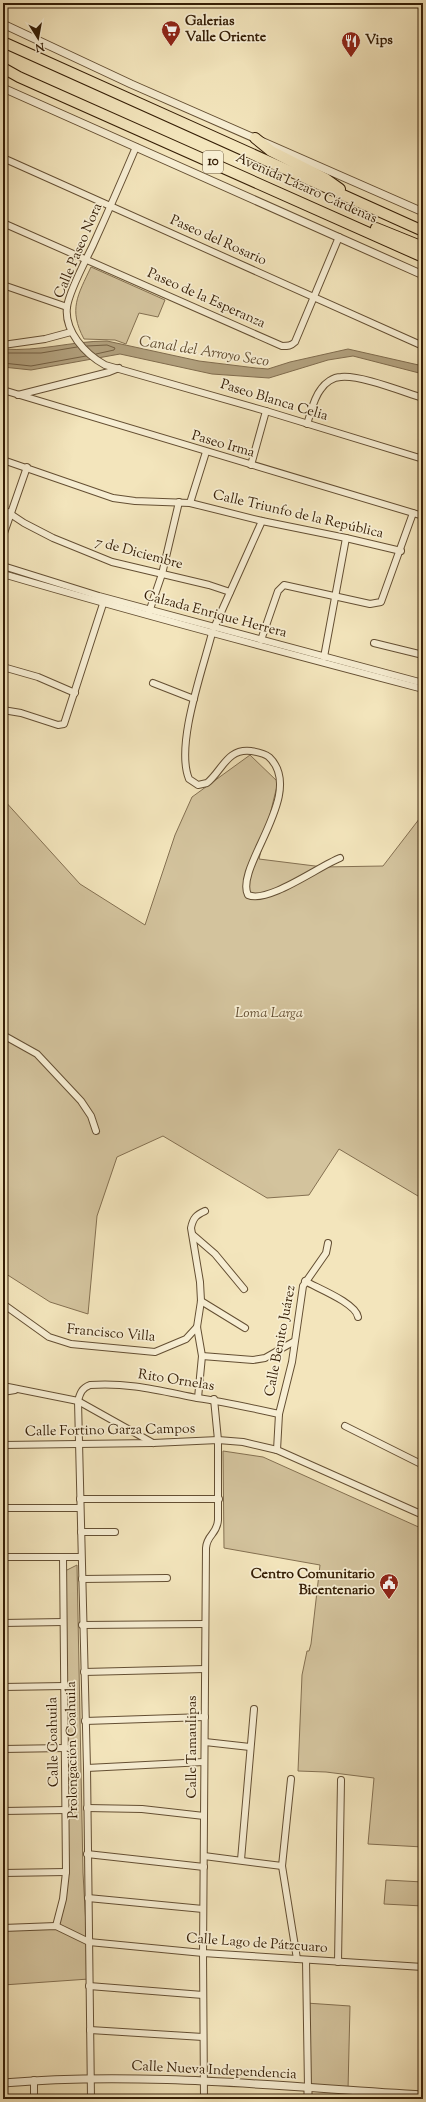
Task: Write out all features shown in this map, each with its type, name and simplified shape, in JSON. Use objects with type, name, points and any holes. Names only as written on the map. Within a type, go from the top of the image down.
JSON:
[{"type":"highway","name":"Avenida Lázaro Cárdenas","points":[[3,42],[423,231]]},
{"type":"highway","name":"Avenida Lázaro Cárdenas","points":[[3,68],[19,77],[423,257]]},
{"type":"highway","points":[[255,138],[264,146],[281,156],[336,185],[347,196]]},
{"type":"highway","points":[[364,230],[376,228],[423,247]]},
{"type":"street","name":"Avenida Lázaro Cárdenas","points":[[3,24],[423,212]]},
{"type":"street","points":[[3,88],[423,275]]},
{"type":"street","name":"Calle Paseo Nora","points":[[73,335],[67,307],[86,259],[111,206],[136,147]]},
{"type":"street","name":"Paseo del Rosario","points":[[3,158],[423,346]]},
{"type":"street","name":"Paseo de la Esperanza","points":[[3,223],[282,346],[292,345],[295,342],[339,237]]},
{"type":"street","points":[[3,285],[67,307]]},
{"type":"street","points":[[3,345],[73,335],[90,354],[105,365],[119,368]]},
{"type":"street","points":[[18,396],[119,368]]},
{"type":"street","name":"Paseo Blanca Celia","points":[[119,368],[423,459]]},
{"type":"street","points":[[307,424],[317,394],[334,379],[342,377],[354,378],[423,398]]},
{"type":"street","name":"Paseo Irma","points":[[3,390],[18,396],[251,466],[423,516]]},
{"type":"street","points":[[251,466],[266,411]]},
{"type":"street","name":"Calle Triunfo de la República","points":[[190,503],[206,452]]},
{"type":"street","name":"Calle Triunfo de la República","points":[[3,460],[27,467],[113,498],[135,501],[190,503],[262,521],[401,551]]},
{"type":"street","points":[[3,536],[27,467]]},
{"type":"street","points":[[149,612],[162,574],[179,502]]},
{"type":"street","name":"7 de Diciembre","points":[[3,509],[24,523],[87,553],[119,565],[209,585],[230,592]]},
{"type":"street","points":[[261,640],[278,591],[284,585],[370,604],[381,602],[414,513]]},
{"type":"street","points":[[262,521],[213,631],[194,699],[188,736],[187,773],[189,779],[198,785],[202,785],[212,779],[224,761],[234,754],[244,750],[266,755],[273,761],[277,770],[280,790],[273,814],[250,872],[246,888],[248,895],[257,897],[276,891],[328,862],[340,858]]},
{"type":"street","points":[[324,657],[346,538]]},
{"type":"street","name":"Calzada Enrique Herrera","points":[[3,566],[213,631],[423,689]]},
{"type":"street","name":"Calzada Enrique Herrera","points":[[3,574],[103,604],[149,612]]},
{"type":"street","points":[[3,710],[21,713],[58,725],[64,724],[103,604]]},
{"type":"street","name":"Calzada Enrique Herrera","points":[[213,631],[261,640],[423,682]]},
{"type":"street","points":[[374,643],[423,656]]},
{"type":"street","points":[[3,667],[38,677],[75,693]]},
{"type":"street","points":[[153,683],[194,699]]},
{"type":"street","points":[[3,1035],[27,1047],[37,1054],[81,1101],[91,1116],[96,1131]]},
{"type":"street","points":[[198,1398],[202,1356],[197,1327],[201,1301],[192,1220],[197,1215],[205,1211]]},
{"type":"street","points":[[193,1234],[215,1254],[244,1289]]},
{"type":"street","name":"Calle Benito Juárez","points":[[277,1450],[279,1414],[292,1362],[293,1342],[305,1281],[326,1253],[328,1243]]},
{"type":"street","points":[[305,1281],[344,1301],[355,1310],[358,1317]]},
{"type":"street","points":[[201,1301],[245,1328]]},
{"type":"street","name":"Francisco Villa","points":[[3,1304],[49,1337],[71,1344],[155,1352],[186,1339],[197,1327]]},
{"type":"street","points":[[202,1356],[252,1360],[265,1358],[293,1342]]},
{"type":"street","name":"Rito Ornelas","points":[[78,1401],[83,1388],[97,1385],[157,1388],[198,1398],[214,1399],[279,1414]]},
{"type":"street","points":[[3,1386],[78,1401],[153,1443]]},
{"type":"street","points":[[3,1392],[19,1389]]},
{"type":"street","name":"Calle Tamaulipas","points":[[204,2099],[203,1909],[206,1544],[207,1539],[217,1530],[219,1499],[218,1440],[214,1399]]},
{"type":"street","name":"Prolongación Coahuila","points":[[78,1401],[80,1444],[82,1625],[87,1768],[91,2099]]},
{"type":"street","points":[[345,1426],[423,1465]]},
{"type":"street","name":"Calle Fortino Garza Campos","points":[[3,1445],[153,1443],[218,1440],[243,1442],[277,1450],[423,1515]]},
{"type":"street","points":[[80,1499],[219,1499]]},
{"type":"street","points":[[3,1508],[80,1508]]},
{"type":"street","points":[[80,1532],[115,1532]]},
{"type":"street","points":[[3,1557],[81,1556]]},
{"type":"street","name":"Calle Coahuila","points":[[56,1926],[63,1899],[66,1872],[67,1810],[63,1557]]},
{"type":"street","points":[[82,1579],[167,1578]]},
{"type":"street","points":[[3,1623],[63,1622]]},
{"type":"street","points":[[82,1625],[205,1624]]},
{"type":"street","points":[[84,1672],[205,1669]]},
{"type":"street","points":[[3,1687],[65,1686]]},
{"type":"street","points":[[241,1860],[254,1709]]},
{"type":"street","points":[[85,1722],[205,1717]]},
{"type":"street","points":[[205,1742],[250,1747]]},
{"type":"street","points":[[3,1749],[66,1748]]},
{"type":"street","points":[[87,1768],[204,1762]]},
{"type":"street","points":[[291,1779],[282,1866],[297,1959]]},
{"type":"street","points":[[338,1962],[341,1780]]},
{"type":"street","points":[[87,1808],[142,1809],[204,1816]]},
{"type":"street","points":[[3,1811],[67,1810]]},
{"type":"street","points":[[87,1854],[204,1867]]},
{"type":"street","points":[[204,1856],[282,1866]]},
{"type":"street","points":[[3,1873],[66,1872]]},
{"type":"street","points":[[88,1898],[203,1909]]},
{"type":"street","points":[[3,1928],[56,1926],[89,1942]]},
{"type":"street","name":"Calle Lago de Pátzcuaro","points":[[89,1942],[203,1953],[423,1966]]},
{"type":"street","points":[[306,1960],[308,2099]]},
{"type":"street","points":[[89,1986],[203,1995]]},
{"type":"street","points":[[90,2030],[203,2037]]},
{"type":"street","name":"Calle Nueva Independencia","points":[[3,2083],[34,2080],[90,2078],[204,2082],[423,2094]]},
{"type":"street","points":[[34,2080],[34,2099]]},
{"type":"green space","points":[[91,267],[165,300],[158,317],[139,313],[126,344],[115,340],[84,339],[79,328],[76,310],[77,302],[82,286]]},
{"type":"green space","name":"Loma Larga","points":[[250,755],[278,782],[259,859],[323,867],[383,866],[423,814],[423,1199],[339,1149],[309,1195],[267,1198],[163,1136],[117,1157],[97,1216],[88,1314],[50,1302],[3,1272],[3,799],[80,884],[145,925],[175,835],[192,797]]},
{"type":"green space","points":[[223,1451],[263,1457],[423,1529],[423,1847],[368,1844],[374,1778],[326,1772],[298,1771],[302,1675],[307,1651],[309,1651],[311,1644],[320,1565],[224,1548]]},
{"type":"green space","points":[[77,1565],[83,1873],[89,1979],[3,1985],[3,1928],[56,1926],[63,1899],[65,1571]]},
{"type":"green space","points":[[386,1880],[423,1882],[423,1906],[384,1904]]},
{"type":"green space","points":[[306,2003],[350,2006],[348,2090],[308,2088]]},
{"type":"water","points":[[94,341],[107,341],[199,361],[268,369],[290,362],[348,349],[423,366],[423,374],[353,356],[328,360],[269,378],[212,374],[120,354],[31,370],[3,367],[3,349],[16,350],[42,348]]},
{"type":"place","name":"Galerias Valle Oriente","points":[[171,47]]},
{"type":"place","name":"Vips","points":[[351,58]]},
{"type":"place","name":"Centro Comunitario Bicentenario","points":[[389,1600]]},
{"type":"water label","name":"Canal del Arroyo Seco","points":[[204,352]]}]
